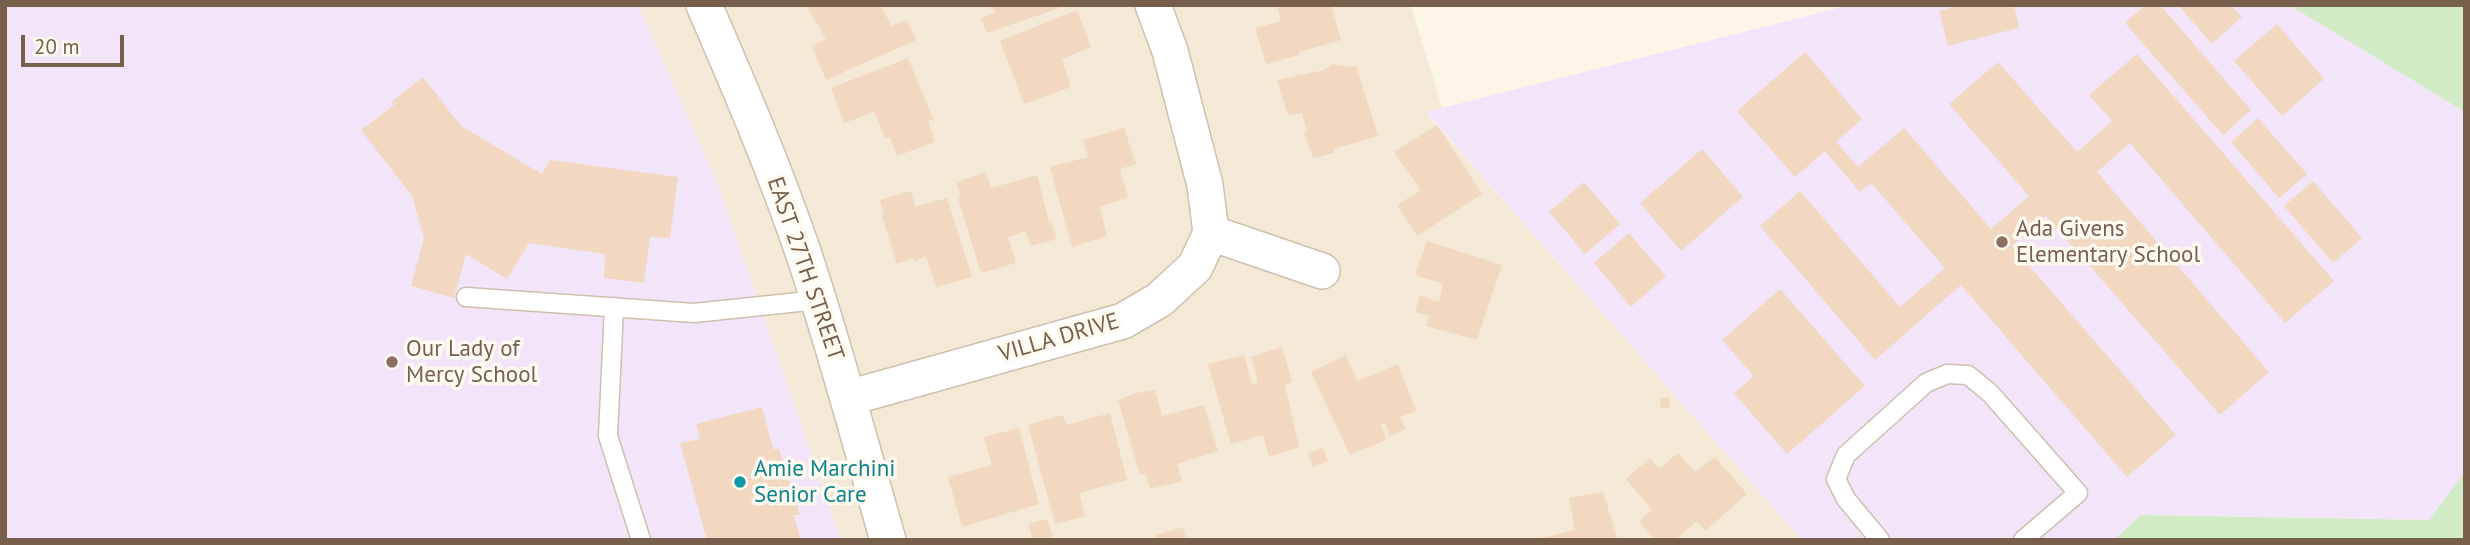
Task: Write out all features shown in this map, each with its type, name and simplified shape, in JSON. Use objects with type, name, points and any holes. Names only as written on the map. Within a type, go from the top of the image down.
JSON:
[{"type":"street","name":"EAST 27TH STREET","points":[[704,5],[750,113],[804,257],[888,540]]},
{"type":"street","points":[[1153,5],[1170,51],[1205,186],[1211,233],[1322,271]]},
{"type":"street","name":"VILLA DRIVE","points":[[848,398],[1123,321],[1158,300],[1195,267],[1211,233]]},
{"type":"lane","points":[[466,298],[694,313],[818,300]]},
{"type":"lane","points":[[614,307],[608,436],[641,540]]},
{"type":"lane","points":[[1880,540],[1846,499],[1836,479],[1846,455],[1926,383],[1947,374],[1968,374],[1990,393],[2078,493],[2023,540]]},
{"type":"shaded area","name":"Our Lady of Mercy School","points":[[5,5],[638,5],[718,185],[841,540],[5,540]]},
{"type":"shaded area","points":[[638,5],[1411,5],[1442,108],[1426,113],[1802,540],[841,540],[718,185]]},
{"type":"shaded area","name":"Ada Givens Elementary School","points":[[1850,5],[2289,5],[2465,112],[2465,472],[2430,520],[2142,515],[2114,540],[1802,540],[1426,112]]},
{"type":"green space","points":[[2289,5],[2465,5],[2465,112]]},
{"type":"green space","points":[[2465,472],[2465,540],[2114,540],[2141,515],[2429,520]]},
{"type":"building","points":[[806,5],[881,5],[891,26],[907,20],[916,40],[826,80],[812,46],[826,39]]},
{"type":"building","points":[[992,5],[1068,5],[987,33],[981,18],[995,13]]},
{"type":"building","points":[[1277,5],[1331,5],[1341,40],[1266,64],[1255,28],[1281,21]]},
{"type":"building","points":[[1960,5],[2014,5],[2019,28],[1948,46],[1939,11]]},
{"type":"building","points":[[2145,5],[2160,5],[2251,110],[2223,135],[2125,23]]},
{"type":"building","points":[[2178,5],[2231,5],[2242,17],[2212,44]]},
{"type":"building","points":[[1077,10],[1091,47],[1062,59],[1071,87],[1024,104],[1000,41]]},
{"type":"building","points":[[2277,24],[2324,79],[2282,116],[2234,61]]},
{"type":"building","points":[[1805,52],[1862,119],[1836,142],[1858,167],[1904,128],[1991,229],[2029,196],[1949,104],[1998,62],[2077,152],[2112,121],[2089,95],[2137,54],[2334,281],[2285,323],[2130,143],[2097,172],[2269,372],[2220,415],[2046,216],[2012,246],[2176,435],[2127,477],[1961,285],[1875,360],[1760,226],[1800,191],[1900,307],[1945,268],[1871,183],[1860,192],[1825,151],[1795,177],[1737,111]]},
{"type":"building","points":[[908,58],[933,119],[928,121],[935,142],[897,156],[890,137],[885,138],[874,112],[844,123],[831,88]]},
{"type":"building","points":[[1332,64],[1349,67],[1356,65],[1378,136],[1313,158],[1304,132],[1307,131],[1302,113],[1288,116],[1277,80],[1324,70]]},
{"type":"building","points":[[423,77],[461,126],[542,174],[550,160],[678,177],[670,238],[650,237],[644,283],[604,278],[605,254],[529,243],[507,279],[466,254],[454,298],[411,286],[424,238],[412,196],[361,130],[394,105],[391,102]]},
{"type":"building","points":[[2258,118],[2307,174],[2279,198],[2231,142]]},
{"type":"building","points":[[1437,125],[1482,194],[1417,236],[1397,205],[1421,190],[1394,152]]},
{"type":"building","points":[[1124,128],[1136,164],[1120,169],[1128,197],[1100,207],[1107,236],[1072,247],[1050,167],[1088,157],[1083,140]]},
{"type":"building","points":[[1702,149],[1743,197],[1681,251],[1640,203]]},
{"type":"building","points":[[986,172],[991,188],[1037,175],[1049,222],[1051,221],[1057,239],[1031,246],[1025,231],[1008,237],[1016,263],[981,273],[958,198],[961,197],[956,182]]},
{"type":"building","points":[[2313,181],[2362,238],[2333,263],[2284,206]]},
{"type":"building","points":[[1584,182],[1620,224],[1585,254],[1549,212]]},
{"type":"building","points":[[911,191],[915,207],[947,198],[972,277],[936,287],[926,256],[913,262],[913,258],[897,264],[882,216],[884,215],[880,200]]},
{"type":"building","points":[[1629,233],[1666,276],[1631,307],[1594,263]]},
{"type":"building","points":[[1427,241],[1502,265],[1477,340],[1426,326],[1429,316],[1415,312],[1420,295],[1439,302],[1443,284],[1415,275]]},
{"type":"building","points":[[1780,289],[1865,386],[1787,454],[1734,393],[1754,376],[1722,340]]},
{"type":"building","points":[[1282,347],[1292,382],[1285,385],[1299,447],[1269,457],[1263,435],[1231,444],[1208,364],[1244,355],[1252,385],[1258,383],[1251,357]]},
{"type":"building","points":[[1346,355],[1357,381],[1398,364],[1416,411],[1400,417],[1406,429],[1390,436],[1385,423],[1381,425],[1386,440],[1350,455],[1311,372]]},
{"type":"building","points":[[1155,390],[1162,416],[1204,405],[1218,451],[1177,464],[1182,481],[1150,489],[1146,474],[1140,475],[1118,400]]},
{"type":"building","points":[[1669,397],[1670,408],[1661,409],[1660,398]]},
{"type":"building","name":"Amie Marchini Senior Care","points":[[762,407],[773,449],[779,449],[800,515],[794,515],[801,540],[707,540],[680,443],[700,439],[696,424]]},
{"type":"building","points":[[1110,413],[1127,480],[1079,493],[1085,516],[1055,524],[1028,425],[1063,415],[1066,425]]},
{"type":"building","points":[[1019,428],[1039,504],[962,527],[948,477],[992,465],[984,437]]},
{"type":"building","points":[[1323,448],[1328,461],[1313,467],[1308,453]]},
{"type":"building","points":[[1678,453],[1695,472],[1715,457],[1747,494],[1705,531],[1697,521],[1675,540],[1655,540],[1639,521],[1652,510],[1626,479],[1650,458],[1659,469]]},
{"type":"building","points":[[1603,492],[1618,540],[1542,540],[1541,538],[1575,530],[1569,498]]},
{"type":"building","points":[[1047,519],[1053,537],[1033,540],[1028,524]]},
{"type":"building","points":[[1183,527],[1186,539],[1157,540],[1156,535]]},
{"type":"place","name":"Ada Givens Elementary School","points":[[2002,242]]},
{"type":"place","name":"Our Lady of Mercy School","points":[[392,362]]},
{"type":"place","name":"Amie Marchini Senior Care","points":[[740,482]]}]
